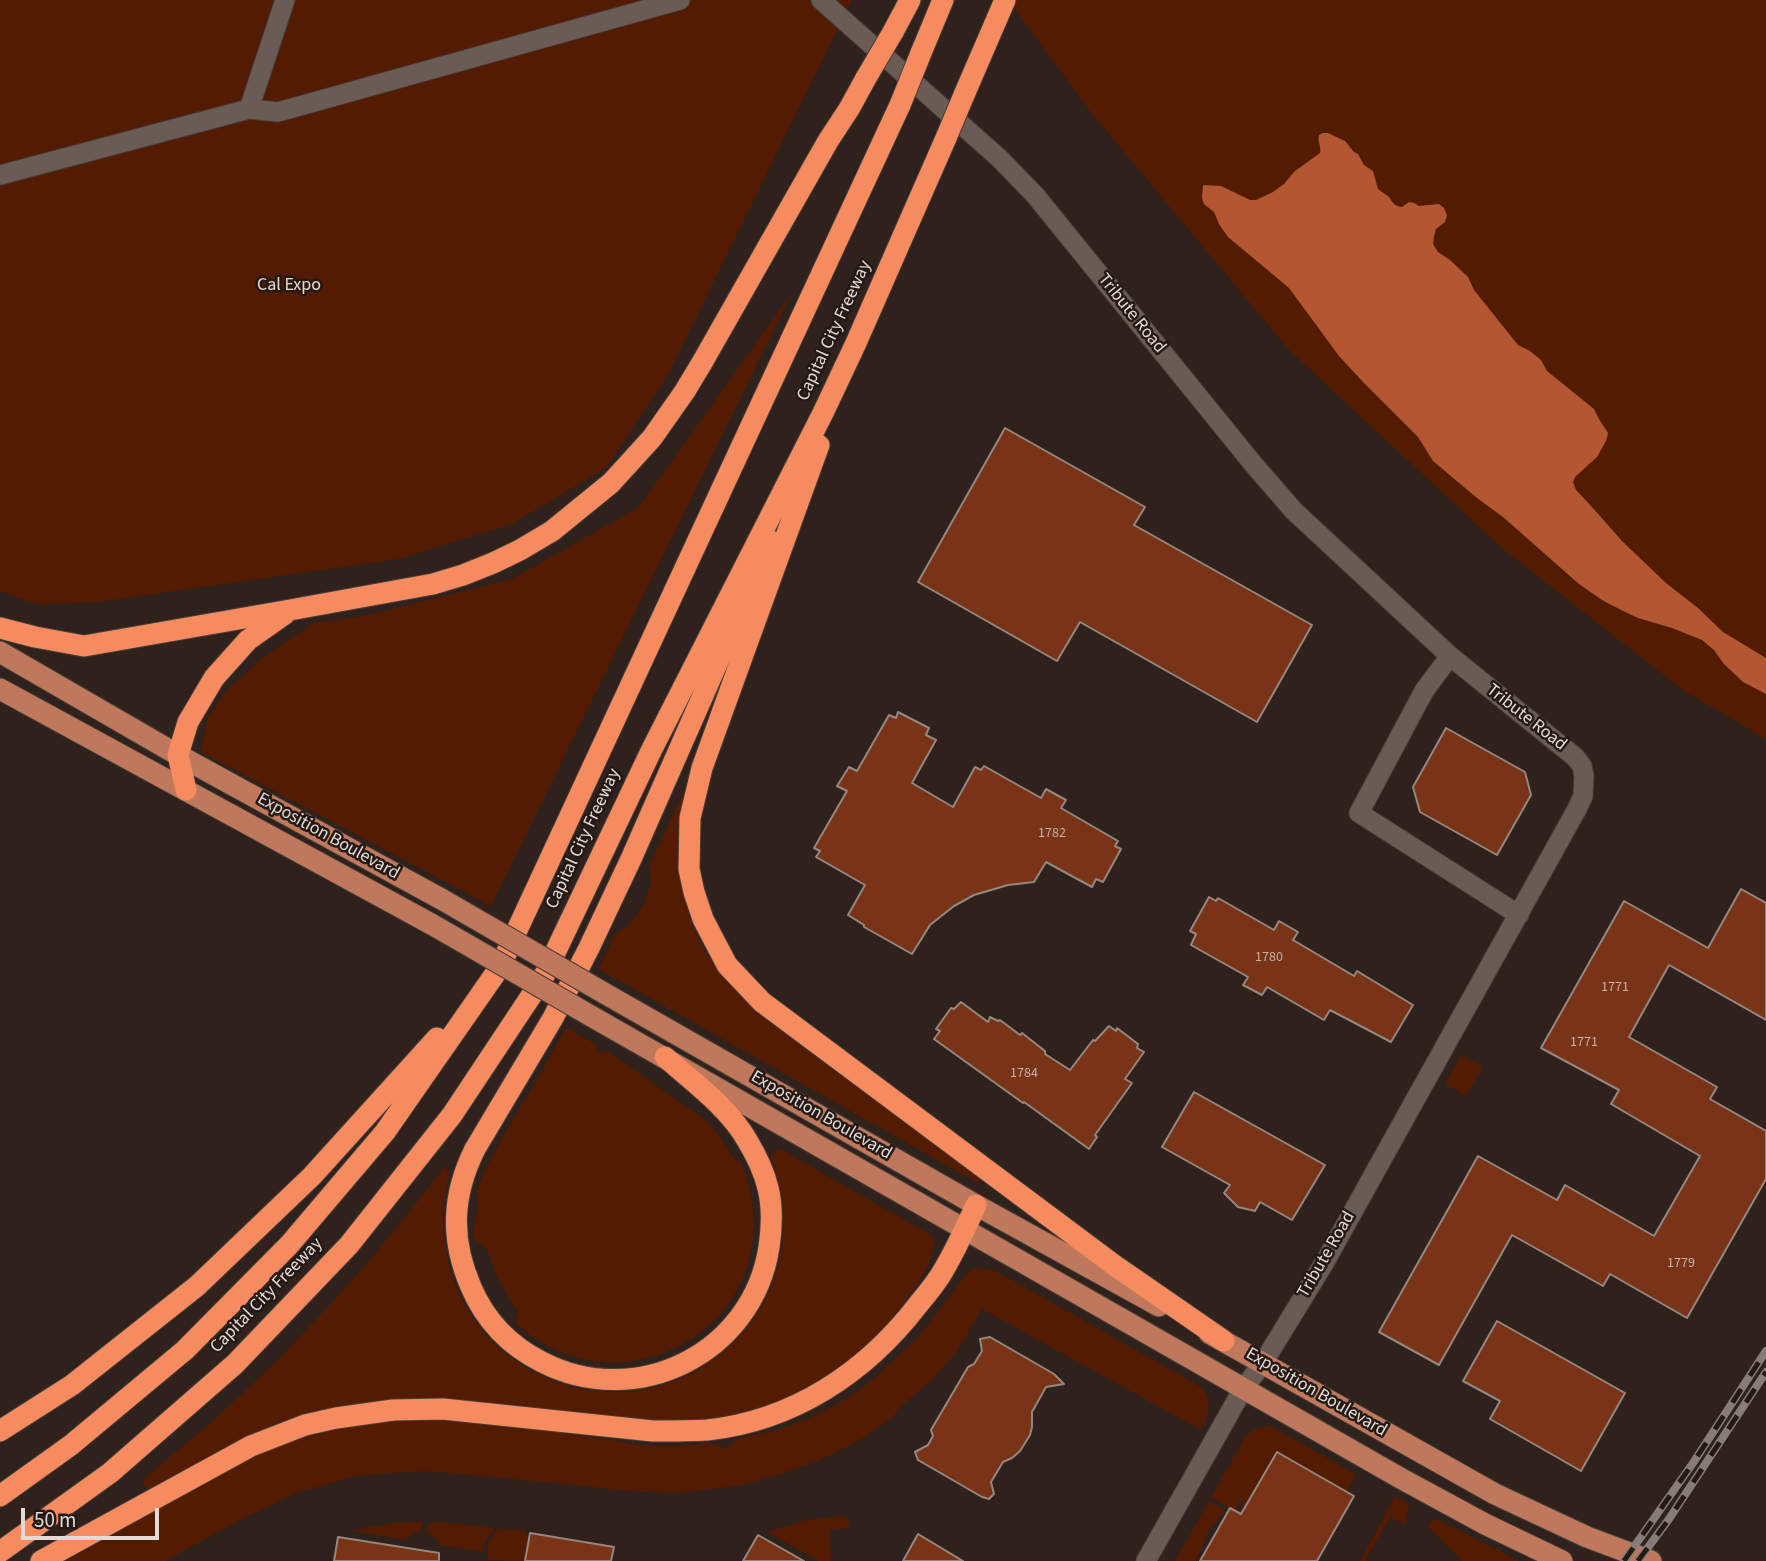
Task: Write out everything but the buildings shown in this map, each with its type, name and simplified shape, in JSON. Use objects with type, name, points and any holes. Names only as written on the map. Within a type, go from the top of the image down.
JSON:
[{"type":"highway","points":[[0,628],[84,646],[290,610],[433,584],[473,571],[520,550],[552,531],[611,483],[652,438],[685,391],[910,0]]},
{"type":"highway","name":"Capital City Freeway","points":[[0,1496],[71,1445],[185,1350],[289,1245],[385,1132],[495,974],[523,919],[900,105],[943,0]]},
{"type":"highway","name":"Capital City Freeway","points":[[0,1552],[110,1473],[234,1364],[349,1245],[452,1115],[543,978],[652,749],[856,343],[1005,0]]},
{"type":"highway","points":[[856,343],[702,768],[690,818],[689,869],[703,919],[727,965],[762,1002],[1114,1265],[1224,1341]]},
{"type":"highway","points":[[665,1057],[734,1121],[761,1166],[772,1212],[767,1259],[750,1301],[737,1320],[699,1355],[675,1368],[651,1376],[625,1380],[577,1376],[531,1357],[509,1341],[491,1322],[476,1299],[458,1251],[456,1226],[461,1185],[475,1149],[553,1018],[614,896],[761,566],[823,412]]},
{"type":"highway","points":[[186,790],[177,755],[188,722],[214,678],[248,640],[290,610]]},
{"type":"highway","points":[[0,1431],[72,1385],[197,1286],[312,1176],[495,974]]},
{"type":"highway","points":[[41,1561],[251,1446],[305,1425],[336,1418],[393,1409],[443,1409],[653,1431],[680,1431],[736,1425],[773,1414],[820,1393],[875,1354],[940,1277],[976,1205]]},
{"type":"main road","name":"Exposition Boulevard","points":[[0,652],[177,755],[443,900],[976,1205],[1495,1494],[1587,1537],[1651,1561]]},
{"type":"main road","name":"Exposition Boulevard","points":[[0,689],[433,925],[1451,1506],[1562,1561]]},
{"type":"street","points":[[249,109],[285,0]]},
{"type":"street","points":[[0,175],[249,109],[278,112],[681,0]]},
{"type":"street","name":"Tribute Road","points":[[821,0],[999,158],[1035,195],[1294,511],[1411,622],[1499,697],[1567,749],[1582,766],[1583,796],[1519,915],[1326,1260],[1263,1363],[1243,1389],[1146,1561]]},
{"type":"street","points":[[1450,656],[1424,691],[1359,813],[1519,915]]},
{"type":"green space","name":"Cal Expo","points":[[0,0],[852,0],[669,373],[607,467],[512,524],[399,559],[98,602],[38,605],[0,591]]},
{"type":"green space","points":[[1008,0],[1766,0],[1766,739],[1684,691],[1503,549],[1290,351],[1090,111]]},
{"type":"green space","points":[[793,291],[491,906],[201,752],[207,720],[226,691],[260,660],[313,623],[364,616],[512,579],[639,507]]},
{"type":"green space","points":[[691,776],[679,828],[680,878],[693,925],[719,972],[755,1010],[981,1178],[978,1183],[599,969],[615,934],[630,924],[643,906],[651,884],[650,864]]},
{"type":"green space","points":[[566,1028],[597,1045],[597,1050],[602,1053],[607,1051],[704,1119],[736,1161],[740,1160],[750,1188],[754,1218],[753,1238],[747,1268],[734,1295],[716,1318],[694,1337],[668,1351],[640,1360],[610,1362],[579,1358],[553,1348],[529,1334],[515,1322],[518,1312],[497,1277],[487,1249],[474,1239],[477,1191],[484,1172]]},
{"type":"green space","points":[[1461,1055],[1483,1067],[1466,1096],[1445,1084]]},
{"type":"green space","points":[[780,1149],[935,1239],[924,1272],[889,1322],[852,1358],[809,1386],[762,1408],[689,1423],[385,1402],[154,1489],[144,1486],[144,1480],[229,1406],[315,1321],[395,1230],[444,1167],[450,1171],[444,1203],[444,1234],[454,1280],[473,1318],[509,1357],[532,1371],[568,1386],[604,1392],[641,1390],[676,1380],[708,1364],[736,1341],[759,1311],[775,1276],[782,1246],[783,1216],[771,1156]]},
{"type":"green space","points":[[990,1269],[1010,1279],[1201,1387],[1208,1398],[1209,1408],[1201,1430],[982,1309],[956,1353],[892,1418],[857,1442],[815,1462],[775,1476],[742,1485],[679,1493],[641,1492],[425,1471],[357,1476],[296,1493],[165,1561],[66,1561],[249,1458],[308,1437],[368,1423],[409,1420],[467,1422],[642,1445],[707,1443],[726,1449],[740,1438],[778,1430],[805,1420],[859,1390],[920,1335],[970,1270]]},
{"type":"green space","points":[[1270,1426],[1356,1474],[1347,1491],[1277,1452],[1241,1514],[1238,1513],[1244,1502],[1240,1501],[1235,1511],[1211,1497],[1245,1437],[1255,1429]]},
{"type":"green space","points":[[1395,1496],[1409,1504],[1406,1523],[1390,1517],[1365,1561],[1360,1561]]},
{"type":"green space","points":[[1209,1501],[1225,1510],[1209,1530],[1196,1561],[1175,1561]]},
{"type":"green space","points":[[843,1516],[849,1520],[849,1528],[830,1530],[831,1561],[819,1561],[767,1532],[806,1520]]},
{"type":"green space","points":[[1434,1518],[1519,1561],[1462,1561],[1428,1526]]},
{"type":"green space","points":[[423,1522],[421,1532],[412,1533],[407,1540],[351,1531],[390,1523]]},
{"type":"green space","points":[[429,1522],[495,1528],[486,1540],[483,1552],[439,1545],[436,1538],[427,1533]]},
{"type":"green space","points":[[499,1528],[527,1531],[526,1535],[529,1537],[525,1561],[486,1560],[489,1541]]},
{"type":"shaded area","points":[[1323,133],[1345,141],[1358,154],[1364,165],[1373,171],[1378,189],[1395,205],[1402,207],[1409,202],[1419,206],[1439,204],[1444,208],[1447,215],[1445,222],[1436,229],[1434,236],[1433,244],[1438,252],[1468,277],[1474,290],[1518,345],[1541,360],[1547,371],[1594,409],[1608,433],[1597,457],[1575,477],[1573,482],[1576,490],[1622,541],[1666,583],[1723,632],[1766,658],[1766,694],[1743,682],[1702,640],[1638,618],[1602,600],[1579,584],[1503,517],[1433,461],[1418,437],[1339,356],[1289,288],[1228,237],[1214,212],[1204,204],[1203,185],[1221,186],[1250,200],[1256,200],[1284,184],[1295,171],[1320,153],[1319,135]]},
{"type":"railway","points":[[1624,1561],[1693,1463],[1766,1351]]},
{"type":"railway","points":[[1638,1561],[1669,1519],[1766,1372]]}]
